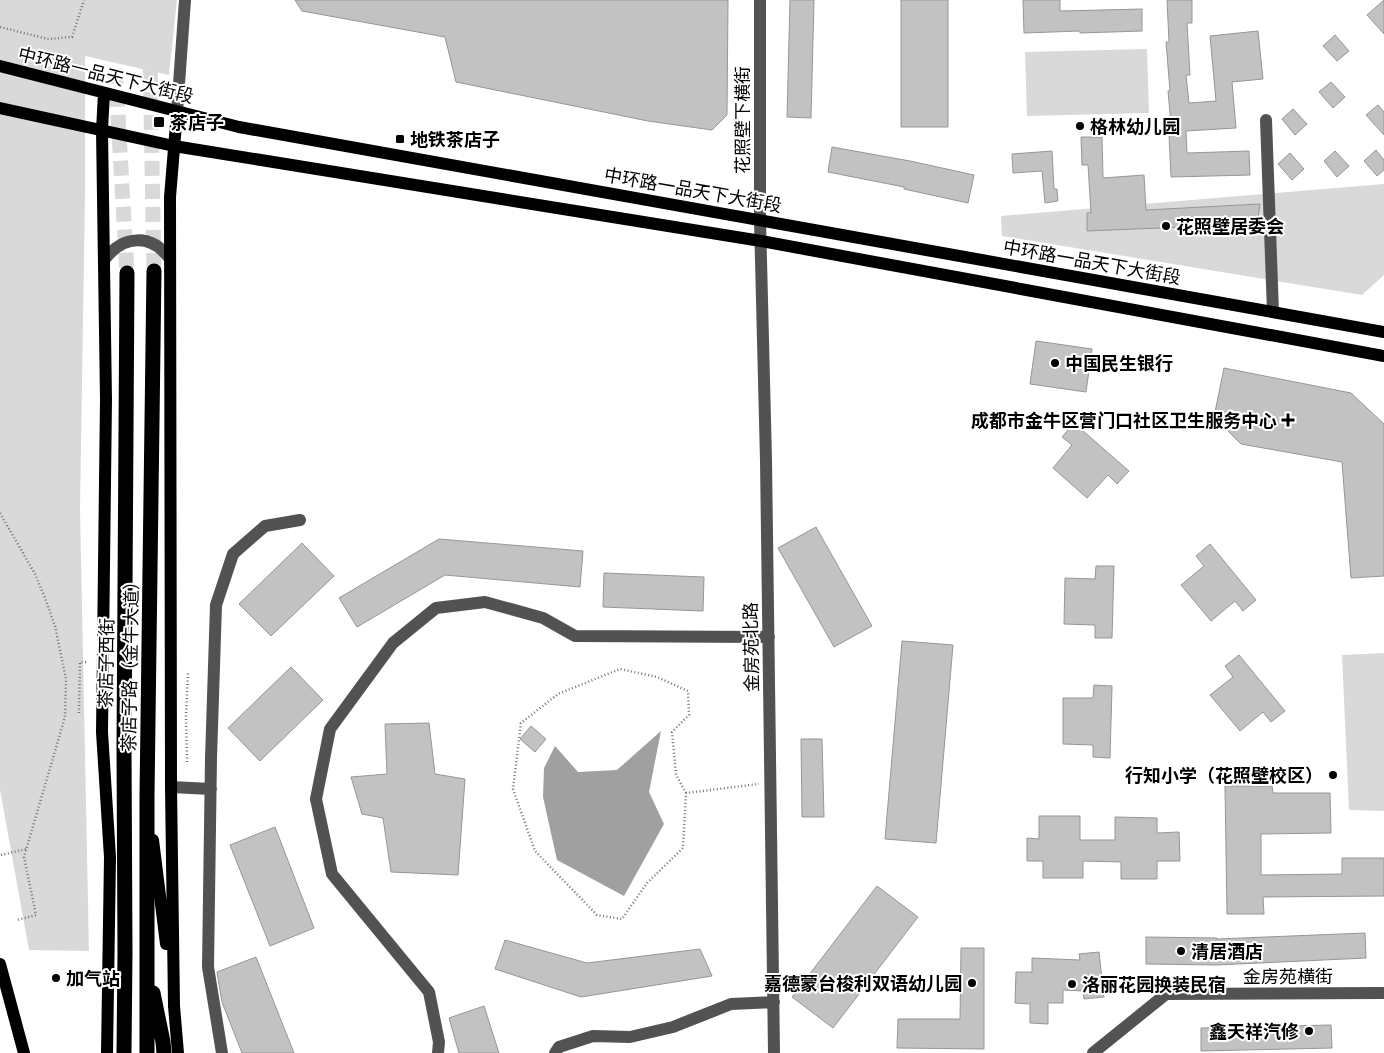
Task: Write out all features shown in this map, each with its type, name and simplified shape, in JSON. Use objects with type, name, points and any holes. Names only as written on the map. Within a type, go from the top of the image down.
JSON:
[{"type":"highway","name":"茶店子路（金牛大道）","points":[[147,1053],[147,796],[154,271]]},
{"type":"highway","name":"茶店子西街","points":[[124,1053],[127,273]]},
{"type":"highway","points":[[147,965],[164,1042],[164,1053]]},
{"type":"main road","name":"中环路一品天下大街段","points":[[0,66],[177,112],[249,128],[1384,332]]},
{"type":"main road","points":[[104,93],[102,130],[106,399],[102,732],[110,857],[107,1053]]},
{"type":"main road","points":[[0,108],[174,146],[761,241],[1384,356]]},
{"type":"main road","points":[[174,1006],[171,788],[170,197],[177,112]]},
{"type":"main road","points":[[147,796],[174,1006],[178,1053]]},
{"type":"main road","points":[[0,964],[24,1053]]},
{"type":"street","points":[[177,112],[185,0]]},
{"type":"street","name":"花照壁下横街","points":[[760,0],[761,241]]},
{"type":"street","points":[[1266,120],[1273,312]]},
{"type":"street","points":[[104,260],[123,244],[140,240],[157,245],[170,259]]},
{"type":"street","name":"金房苑北路","points":[[761,241],[774,1053]]},
{"type":"street","points":[[222,1053],[208,967],[216,605],[233,554],[265,526],[300,520]]},
{"type":"street","points":[[438,1053],[439,1042],[429,992],[332,874],[316,799],[330,729],[393,643],[436,608],[485,602],[544,618],[575,636],[768,638]]},
{"type":"street","points":[[171,788],[211,789]]},
{"type":"street","name":"金房苑横街","points":[[1093,1053],[1166,994],[1384,993]]},
{"type":"street","points":[[555,1053],[559,1047],[593,1036],[630,1036],[673,1027],[731,1004],[774,1002]]},
{"type":"path","points":[[0,27],[48,40],[72,37],[84,0]]},
{"type":"path","points":[[0,513],[35,574],[45,598],[55,626],[66,679],[65,718],[24,857],[36,915],[17,920]]},
{"type":"path","points":[[79,713],[80,662],[88,662]]},
{"type":"path","points":[[620,670],[657,677],[688,691],[689,714],[672,732],[676,775],[686,793],[683,848],[647,882],[622,919],[597,915],[535,851],[513,789],[521,723],[558,694],[620,670]]},
{"type":"path","points":[[187,762],[188,671]]},
{"type":"path","points":[[686,793],[771,782]]},
{"type":"path","points":[[2,856],[26,850]]},
{"type":"shaded area","points":[[0,0],[177,0],[169,75],[85,56],[85,194],[80,509],[89,951],[29,950],[0,790]]},
{"type":"shaded area","points":[[1147,49],[1149,113],[1027,116],[1025,52]]},
{"type":"shaded area","points":[[1384,184],[1384,275],[1362,295],[1002,236],[1001,216]]},
{"type":"shaded area","points":[[1384,653],[1384,811],[1349,810],[1342,655]]},
{"type":"shaded area","points":[[661,731],[649,792],[664,824],[624,896],[557,860],[543,797],[544,768],[555,746],[578,772],[617,770]]},
{"type":"building","points":[[295,0],[728,0],[727,115],[712,130],[648,121],[456,82],[445,37],[302,11]]},
{"type":"building","points":[[790,0],[814,0],[811,118],[787,117]]},
{"type":"building","points":[[901,0],[948,0],[948,127],[901,127]]},
{"type":"building","points":[[1023,0],[1060,0],[1060,11],[1142,9],[1142,31],[1024,33]]},
{"type":"building","points":[[1167,0],[1192,0],[1192,23],[1187,23],[1190,75],[1186,75],[1189,103],[1216,101],[1210,36],[1258,31],[1263,79],[1232,82],[1236,128],[1186,131],[1187,153],[1249,151],[1250,175],[1171,177],[1169,135],[1172,135],[1166,42],[1169,42]]},
{"type":"building","points":[[1384,0],[1384,34],[1367,15]]},
{"type":"building","points":[[1335,35],[1349,51],[1337,61],[1323,46]]},
{"type":"building","points":[[1331,82],[1345,97],[1333,108],[1319,92]]},
{"type":"building","points":[[1378,105],[1384,112],[1384,135],[1366,115]]},
{"type":"building","points":[[1293,109],[1307,124],[1295,135],[1282,119]]},
{"type":"building","points":[[1081,137],[1102,137],[1103,178],[1144,175],[1146,210],[1260,204],[1257,224],[1087,231],[1087,213],[1091,213],[1088,165],[1082,165]]},
{"type":"building","points":[[832,147],[974,175],[968,203],[904,189],[904,187],[828,172]]},
{"type":"building","points":[[1376,150],[1384,160],[1384,170],[1377,176],[1364,161]]},
{"type":"building","points":[[1052,151],[1054,189],[1057,189],[1058,201],[1045,203],[1042,171],[1013,173],[1012,154]]},
{"type":"building","points":[[1335,151],[1349,166],[1337,177],[1324,161]]},
{"type":"building","points":[[1290,153],[1304,169],[1292,180],[1278,164]]},
{"type":"building","points":[[1036,341],[1092,349],[1086,392],[1030,384]]},
{"type":"building","points":[[1224,368],[1351,393],[1384,424],[1384,576],[1351,578],[1342,462],[1241,444],[1214,417]]},
{"type":"building","points":[[1074,423],[1129,471],[1117,484],[1108,475],[1087,498],[1053,468],[1072,445],[1062,437]]},
{"type":"building","points":[[816,527],[872,626],[834,647],[778,548]]},
{"type":"building","points":[[439,539],[583,551],[580,587],[445,575],[357,627],[339,598]]},
{"type":"building","points":[[302,543],[334,576],[271,636],[239,604]]},
{"type":"building","points":[[1210,544],[1256,600],[1243,611],[1235,601],[1211,621],[1181,585],[1204,566],[1196,556]]},
{"type":"building","points":[[1096,566],[1114,566],[1112,638],[1095,638],[1095,625],[1064,624],[1065,578],[1095,579]]},
{"type":"building","points":[[604,573],[704,577],[703,611],[603,607]]},
{"type":"building","points":[[902,641],[953,645],[936,843],[885,839]]},
{"type":"building","points":[[1239,655],[1285,711],[1271,722],[1263,712],[1240,731],[1210,695],[1233,677],[1225,666]]},
{"type":"building","points":[[291,667],[323,700],[260,761],[228,728]]},
{"type":"building","points":[[1094,685],[1112,686],[1110,758],[1093,757],[1093,745],[1063,744],[1063,698],[1093,698]]},
{"type":"building","points":[[429,723],[435,774],[465,779],[458,875],[391,872],[383,818],[362,814],[351,777],[387,774],[385,724]]},
{"type":"building","points":[[531,726],[546,739],[535,752],[520,739]]},
{"type":"building","points":[[801,739],[822,739],[824,817],[802,817]]},
{"type":"building","points":[[1225,786],[1272,786],[1273,793],[1330,793],[1331,833],[1261,834],[1261,875],[1342,874],[1342,858],[1384,858],[1384,896],[1263,897],[1264,914],[1227,914]]},
{"type":"building","points":[[1039,816],[1080,816],[1080,840],[1115,840],[1115,817],[1157,818],[1157,833],[1179,832],[1180,861],[1157,861],[1157,879],[1121,879],[1121,862],[1083,861],[1083,878],[1043,878],[1043,861],[1027,861],[1027,838],[1039,839]]},
{"type":"building","points":[[275,827],[314,928],[270,946],[230,845]]},
{"type":"building","points":[[877,886],[918,917],[833,1028],[792,997]]},
{"type":"building","points":[[1365,933],[1366,958],[1217,965],[1146,964],[1146,937],[1217,939]]},
{"type":"building","points":[[505,940],[587,963],[700,949],[712,976],[581,997],[495,969]]},
{"type":"building","name":"嘉德蒙台梭利双语幼儿园","points":[[961,948],[984,948],[984,1049],[897,1048],[898,1019],[960,1019]]},
{"type":"building","points":[[1099,952],[1104,997],[1084,999],[1083,991],[1063,990],[1063,1003],[1048,1003],[1048,1024],[1030,1023],[1030,1004],[1015,1003],[1016,972],[1032,972],[1032,958],[1080,960],[1079,954]]},
{"type":"building","points":[[256,957],[294,1053],[242,1053],[222,1002],[217,972]]},
{"type":"building","points":[[484,1006],[499,1053],[459,1053],[449,1018]]},
{"type":"building","points":[[1331,1025],[1332,1048],[1201,1051],[1201,1028]]},
{"type":"tunnel","points":[[113,0],[127,273]]},
{"type":"tunnel","points":[[149,0],[154,271]]},
{"type":"place","name":"茶店子","points":[[159,122]]},
{"type":"place","name":"格林幼儿园","points":[[1080,126]]},
{"type":"place","name":"地铁茶店子","points":[[400,139]]},
{"type":"place","name":"花照壁居委会","points":[[1166,226]]},
{"type":"place","name":"中国民生银行","points":[[1055,363]]},
{"type":"place","name":"成都市金牛区营门口社区卫生服务中心","points":[[1288,420]]},
{"type":"place","name":"行知小学（花照壁校区）","points":[[1333,775]]},
{"type":"place","name":"清居酒店","points":[[1181,951]]},
{"type":"place","name":"加气站","points":[[56,978]]},
{"type":"place","name":"嘉德蒙台梭利双语幼儿园","points":[[972,983]]},
{"type":"place","name":"洛丽花园换装民宿","points":[[1072,984]]},
{"type":"place","name":"鑫天祥汽修","points":[[1309,1031]]}]
